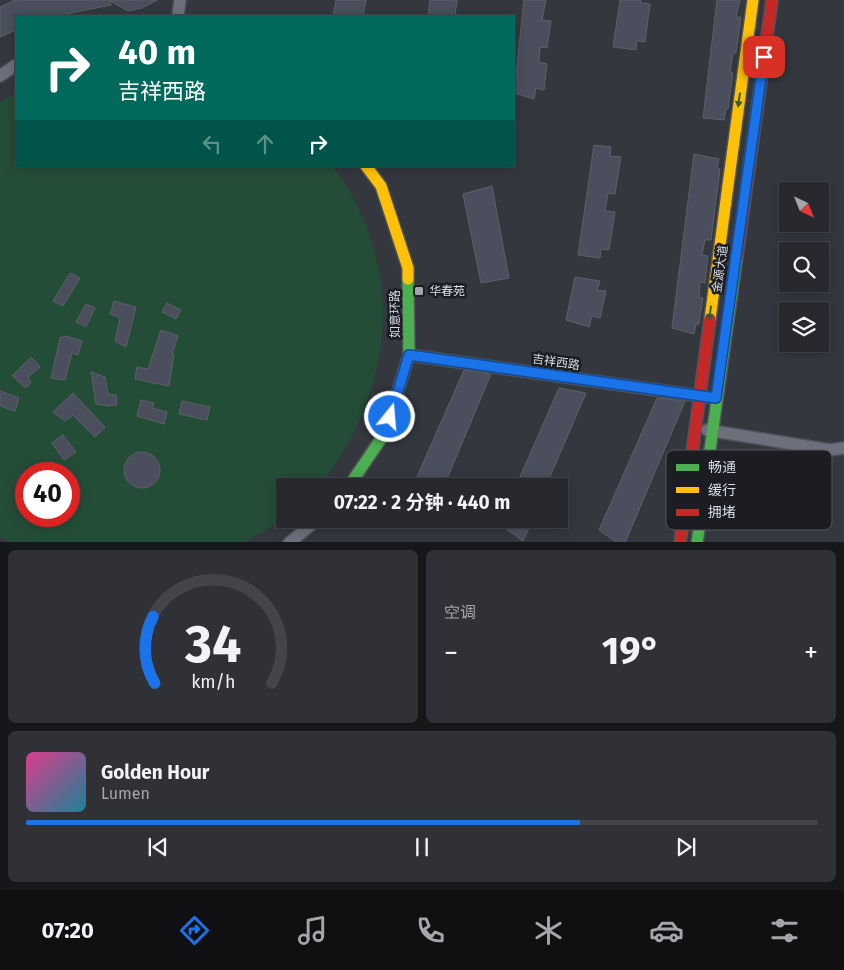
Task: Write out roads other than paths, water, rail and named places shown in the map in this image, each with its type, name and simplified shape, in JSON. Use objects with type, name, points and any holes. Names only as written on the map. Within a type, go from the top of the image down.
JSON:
[{"type":"street","points":[[178,15],[180,0]]},
{"type":"street","name":"金源大道","points":[[692,450],[753,0]]},
{"type":"street","name":"金源大道","points":[[709,450],[772,0]]},
{"type":"street","points":[[0,76],[15,66]]},
{"type":"street","name":"如意环路","points":[[354,478],[385,433],[409,355],[408,268],[380,186],[367,167]]},
{"type":"street","name":"吉祥西路","points":[[409,355],[716,398]]},
{"type":"street","points":[[695,428],[830,450],[844,448]]},
{"type":"street","points":[[289,542],[307,528]]},
{"type":"place","name":"华春苑","points":[[419,291]]}]
